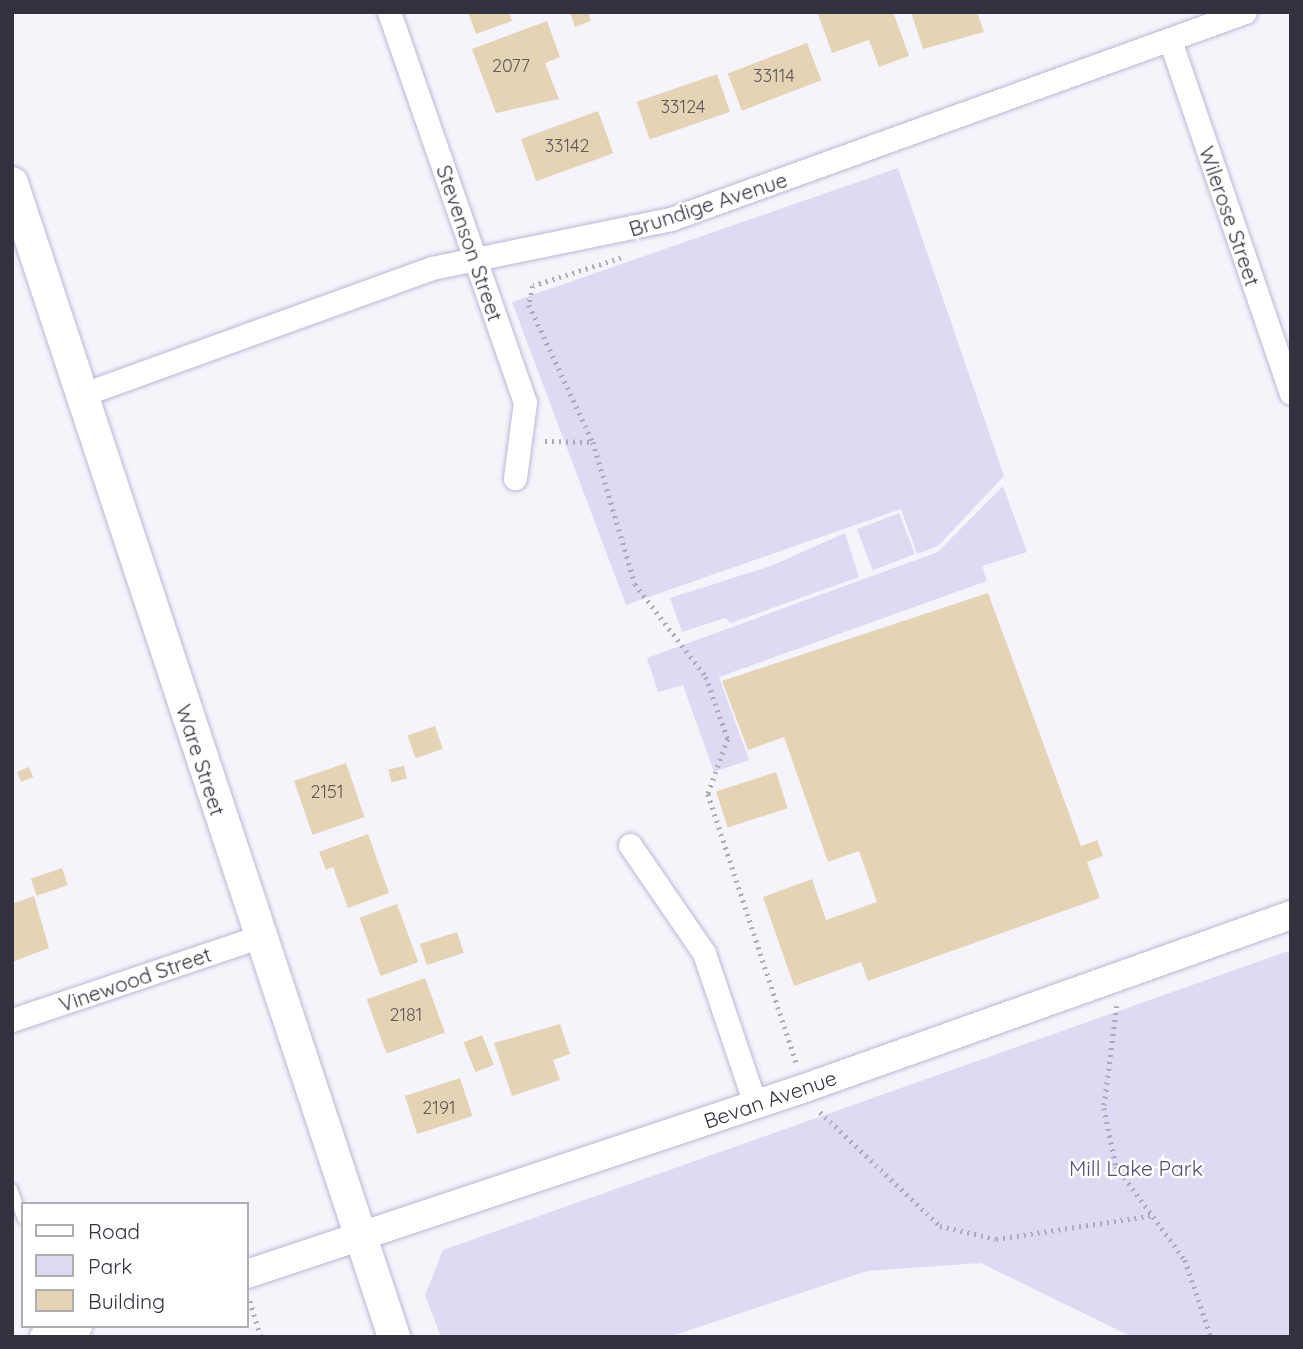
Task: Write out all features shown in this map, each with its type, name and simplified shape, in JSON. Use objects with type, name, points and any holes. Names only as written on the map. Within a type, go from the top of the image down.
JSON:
[{"type":"main road","name":"Ware Street","points":[[12,183],[258,937],[394,1337]]},
{"type":"street","name":"Stevenson Street","points":[[388,12],[525,402],[515,478]]},
{"type":"street","name":"Brundige Avenue","points":[[83,394],[475,256],[671,219],[1170,40],[1195,21],[1245,12]]},
{"type":"street","name":"Wilerose Street","points":[[1170,40],[1291,393]]},
{"type":"street","points":[[630,845],[704,953],[755,1104]]},
{"type":"street","name":"Bevan Avenue","points":[[248,1274],[805,1088],[1291,915]]},
{"type":"street","name":"Vinewood Street","points":[[12,1020],[258,937]]},
{"type":"street","points":[[44,1337],[72,1328]]},
{"type":"lane","points":[[12,1189],[21,1214]]},
{"type":"path","points":[[629,255],[533,286],[529,305],[593,442],[635,584],[706,677],[727,739],[708,794],[805,1088],[828,1125],[940,1226],[996,1239],[1155,1215]]},
{"type":"path","points":[[520,440],[593,442]]},
{"type":"path","points":[[1119,976],[1104,1108],[1116,1166],[1155,1215],[1185,1260],[1211,1337]]},
{"type":"path","points":[[248,1293],[261,1337]]},
{"type":"green space","points":[[898,168],[1004,476],[938,546],[917,554],[901,509],[626,605],[512,302]]},
{"type":"green space","points":[[1003,486],[1027,552],[982,566],[987,581],[719,677],[749,760],[714,772],[683,685],[658,692],[647,658],[938,552]]},
{"type":"green space","points":[[899,513],[915,554],[873,570],[857,529]]},
{"type":"green space","points":[[845,533],[859,577],[731,623],[725,618],[682,632],[670,598],[773,565]]},
{"type":"green space","name":"Mill Lake Park","points":[[1291,950],[1291,1337],[1132,1337],[981,1263],[867,1271],[669,1337],[441,1337],[425,1295],[443,1250]]},
{"type":"building","points":[[468,12],[509,12],[512,21],[476,34]]},
{"type":"building","points":[[570,12],[588,12],[591,21],[575,27]]},
{"type":"building","points":[[893,12],[909,56],[879,67],[869,40],[832,53],[818,14]]},
{"type":"building","points":[[911,12],[977,12],[984,32],[923,49]]},
{"type":"building","points":[[547,21],[560,57],[545,63],[559,99],[496,113],[472,49]]},
{"type":"building","points":[[807,43],[821,80],[742,111],[728,73]]},
{"type":"building","points":[[717,74],[730,112],[650,139],[637,102]]},
{"type":"building","points":[[598,111],[613,153],[536,181],[521,139]]},
{"type":"building","points":[[988,593],[1081,846],[1097,840],[1103,856],[1087,862],[1100,898],[868,981],[861,962],[794,986],[763,897],[812,879],[826,920],[877,902],[859,851],[828,862],[784,737],[748,750],[722,681]]},
{"type":"building","points":[[435,726],[443,749],[415,758],[408,735]]},
{"type":"building","points":[[346,763],[365,817],[313,835],[294,781]]},
{"type":"building","points":[[404,766],[407,779],[391,782],[388,770]]},
{"type":"building","points":[[29,767],[33,777],[21,782],[17,772]]},
{"type":"building","points":[[776,772],[788,808],[728,828],[716,791]]},
{"type":"building","points":[[368,834],[389,893],[348,908],[333,867],[326,870],[319,852]]},
{"type":"building","points":[[62,868],[68,885],[37,896],[31,879]]},
{"type":"building","points":[[34,896],[49,948],[12,962],[12,904]]},
{"type":"building","points":[[397,904],[418,962],[381,976],[359,918]]},
{"type":"building","points":[[457,932],[464,953],[427,965],[420,944]]},
{"type":"building","points":[[425,978],[445,1033],[387,1054],[367,999]]},
{"type":"building","points":[[560,1024],[570,1054],[553,1060],[560,1080],[512,1096],[494,1043]]},
{"type":"building","points":[[482,1035],[494,1065],[475,1072],[463,1042]]},
{"type":"building","points":[[460,1078],[472,1116],[417,1134],[405,1096]]}]
